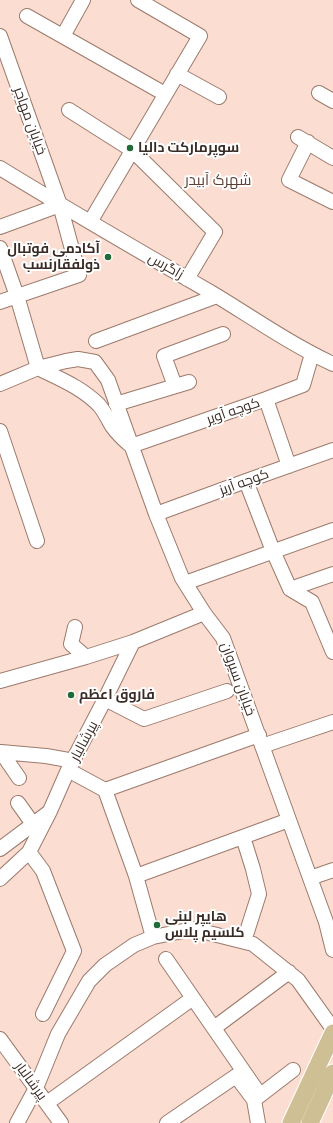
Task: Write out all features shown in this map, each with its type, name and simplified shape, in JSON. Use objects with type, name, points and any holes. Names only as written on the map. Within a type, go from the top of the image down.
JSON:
[{"type":"main road","points":[[291,1123],[333,1033]]},
{"type":"main road","points":[[310,1123],[333,1072]]},
{"type":"street","points":[[63,36],[83,0]]},
{"type":"street","points":[[90,222],[200,36],[138,0]]},
{"type":"street","points":[[27,16],[165,94]]},
{"type":"street","name":"خیابان مهاجر","points":[[0,36],[60,205],[79,275],[17,296]]},
{"type":"street","points":[[0,68],[14,76]]},
{"type":"street","points":[[177,74],[219,97]]},
{"type":"street","points":[[319,93],[333,101]]},
{"type":"street","points":[[69,110],[132,150],[215,232],[187,279]]},
{"type":"street","points":[[333,158],[303,139],[289,180],[333,202]]},
{"type":"street","name":"زاگرس","points":[[0,168],[312,354],[333,364]]},
{"type":"street","points":[[0,227],[60,205]]},
{"type":"street","points":[[0,248],[17,296],[38,368]]},
{"type":"street","points":[[0,302],[17,296]]},
{"type":"street","points":[[96,340],[217,296]]},
{"type":"street","points":[[175,386],[164,356],[223,334]]},
{"type":"street","name":"کوچه آویر","points":[[131,446],[304,385],[312,354]]},
{"type":"street","name":"خیابان سیروان","points":[[0,384],[38,368],[78,359],[96,362],[108,380],[156,514],[185,583],[204,613],[224,638],[310,878],[330,926],[333,950]]},
{"type":"street","name":"خیابان سیروان","points":[[38,368],[72,384],[84,392],[100,407],[120,436],[131,446]]},
{"type":"street","points":[[116,404],[189,382]]},
{"type":"street","points":[[266,399],[289,466]]},
{"type":"street","points":[[0,431],[37,541]]},
{"type":"street","name":"کوچه آریز","points":[[156,514],[333,450]]},
{"type":"street","points":[[246,481],[273,551],[290,589],[312,602],[332,649]]},
{"type":"street","points":[[185,583],[333,530]]},
{"type":"street","points":[[290,589],[333,574]]},
{"type":"street","points":[[0,681],[133,642],[204,613]]},
{"type":"street","points":[[75,627],[71,644],[86,657]]},
{"type":"street","name":"پیرشالیار","points":[[0,879],[29,852],[133,642]]},
{"type":"street","points":[[105,700],[144,719],[227,691]]},
{"type":"street","points":[[106,790],[261,740],[333,722]]},
{"type":"street","points":[[1,752],[46,756],[71,765],[106,790],[136,876],[153,937]]},
{"type":"street","points":[[1,752],[19,778]]},
{"type":"street","points":[[18,803],[33,824]]},
{"type":"street","points":[[0,849],[50,811]]},
{"type":"street","points":[[136,876],[289,820]]},
{"type":"street","points":[[243,837],[259,894],[244,941]]},
{"type":"street","points":[[29,852],[43,871],[74,951],[44,1014]]},
{"type":"street","points":[[310,878],[333,870]]},
{"type":"street","points":[[17,1123],[36,1088],[58,1034],[89,981],[105,965],[128,949],[153,937],[193,929],[253,944],[298,980],[333,1029]]},
{"type":"street","points":[[166,959],[214,1028],[257,1097],[258,1123]]},
{"type":"street","points":[[214,1028],[289,972]]},
{"type":"street","points":[[47,1103],[193,998]]},
{"type":"street","name":"پیرشالیار","points":[[0,1039],[60,1123]]},
{"type":"street","points":[[257,1097],[293,1070]]},
{"type":"street","points":[[167,1123],[236,1076],[257,1097]]},
{"type":"place","name":"سوپرمارکت دالیا","points":[[130,148]]},
{"type":"place","name":"آکادمی فوتبال ذولفقارنسب","points":[[108,257]]},
{"type":"place","name":"فاروق اعظم","points":[[71,695]]},
{"type":"place","name":"هایپر لبنی کلسیم پلاس","points":[[157,925]]},
{"type":"district","name":"شهرک آبیدر","points":[[218,180]]}]
